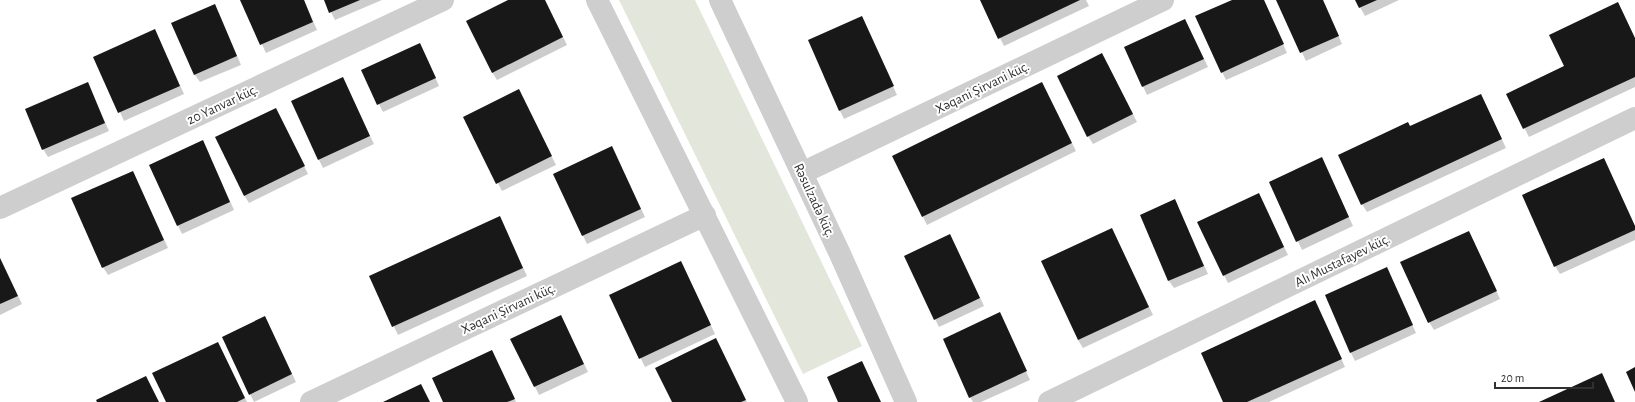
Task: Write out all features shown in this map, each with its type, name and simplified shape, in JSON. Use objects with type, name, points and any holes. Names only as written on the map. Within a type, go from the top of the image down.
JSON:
[{"type":"street","name":"20 Yanvar küç.","points":[[0,208],[443,0]]},
{"type":"street","points":[[596,0],[705,215],[797,402]]},
{"type":"street","name":"Rəsulzadə küç.","points":[[720,0],[802,173],[906,402]]},
{"type":"street","name":"Xəqani Şirvani küç.","points":[[802,173],[1162,0]]},
{"type":"street","name":"Alı Mustafayev küç.","points":[[1049,402],[1635,118]]},
{"type":"street","name":"Xəqani Şirvani küç.","points":[[311,402],[705,215]]},
{"type":"shaded area","points":[[619,0],[695,0],[862,346],[803,374]]},
{"type":"building","points":[[240,0],[304,0],[313,22],[260,45]]},
{"type":"building","points":[[324,0],[360,0],[329,13]]},
{"type":"building","points":[[508,0],[545,0],[563,37],[492,73],[466,21]]},
{"type":"building","points":[[980,0],[1080,0],[998,39]]},
{"type":"building","points":[[1232,0],[1264,0],[1284,44],[1221,73],[1195,16]]},
{"type":"building","points":[[1276,0],[1323,0],[1339,36],[1300,53]]},
{"type":"building","points":[[1355,0],[1377,0],[1359,8]]},
{"type":"building","points":[[1618,2],[1635,38],[1635,77],[1523,129],[1506,94],[1564,66],[1549,35]]},
{"type":"building","points":[[215,4],[237,56],[194,75],[171,23]]},
{"type":"building","points":[[862,16],[894,86],[839,111],[808,40]]},
{"type":"building","points":[[1185,19],[1204,59],[1142,87],[1124,47]]},
{"type":"building","points":[[155,29],[180,86],[118,113],[93,57]]},
{"type":"building","points":[[420,43],[436,78],[377,105],[361,70]]},
{"type":"building","points":[[1102,53],[1133,114],[1087,137],[1057,76]]},
{"type":"building","points":[[343,77],[370,136],[318,160],[291,101]]},
{"type":"building","points":[[88,82],[105,123],[42,150],[25,109]]},
{"type":"building","points":[[1042,82],[1072,143],[922,217],[892,156]]},
{"type":"building","points":[[519,89],[552,156],[496,184],[463,117]]},
{"type":"building","points":[[1481,94],[1502,139],[1361,205],[1338,155],[1408,122],[1410,126]]},
{"type":"building","points":[[276,108],[305,166],[244,196],[215,137]]},
{"type":"building","points":[[203,140],[230,202],[177,226],[149,165]]},
{"type":"building","points":[[612,146],[641,209],[582,236],[553,174]]},
{"type":"building","points":[[1322,157],[1349,217],[1296,242],[1269,182]]},
{"type":"building","points":[[1604,158],[1635,226],[1635,230],[1554,267],[1522,195]]},
{"type":"building","points":[[133,171],[164,240],[102,268],[71,198]]},
{"type":"building","points":[[1259,193],[1284,247],[1223,276],[1197,222]]},
{"type":"building","points":[[1175,199],[1204,266],[1168,281],[1140,215]]},
{"type":"building","points":[[500,216],[523,268],[392,327],[369,276]]},
{"type":"building","points":[[1112,228],[1149,307],[1078,340],[1041,261]]},
{"type":"building","points":[[1469,231],[1497,291],[1428,323],[1400,262]]},
{"type":"building","points":[[950,234],[980,298],[934,320],[904,256]]},
{"type":"building","points":[[0,258],[18,296],[0,304]]},
{"type":"building","points":[[681,261],[711,325],[639,359],[609,295]]},
{"type":"building","points":[[1387,267],[1413,325],[1350,353],[1325,295]]},
{"type":"building","points":[[1315,300],[1342,359],[1247,402],[1223,402],[1201,353]]},
{"type":"building","points":[[1000,312],[1027,371],[969,398],[943,339]]},
{"type":"building","points":[[561,315],[584,364],[534,387],[510,339]]},
{"type":"building","points":[[265,316],[292,374],[249,395],[222,337]]},
{"type":"building","points":[[716,338],[746,400],[741,402],[672,402],[655,368]]},
{"type":"building","points":[[218,342],[245,398],[237,402],[166,402],[152,373]]},
{"type":"building","points":[[492,350],[515,399],[507,402],[443,402],[432,378]]},
{"type":"building","points":[[862,361],[881,402],[838,402],[827,377]]},
{"type":"building","points":[[1635,367],[1635,392],[1626,372]]},
{"type":"building","points":[[1602,373],[1615,402],[1539,402]]},
{"type":"building","points":[[146,376],[159,402],[97,402],[96,400]]},
{"type":"building","points":[[421,384],[430,402],[383,402]]}]
